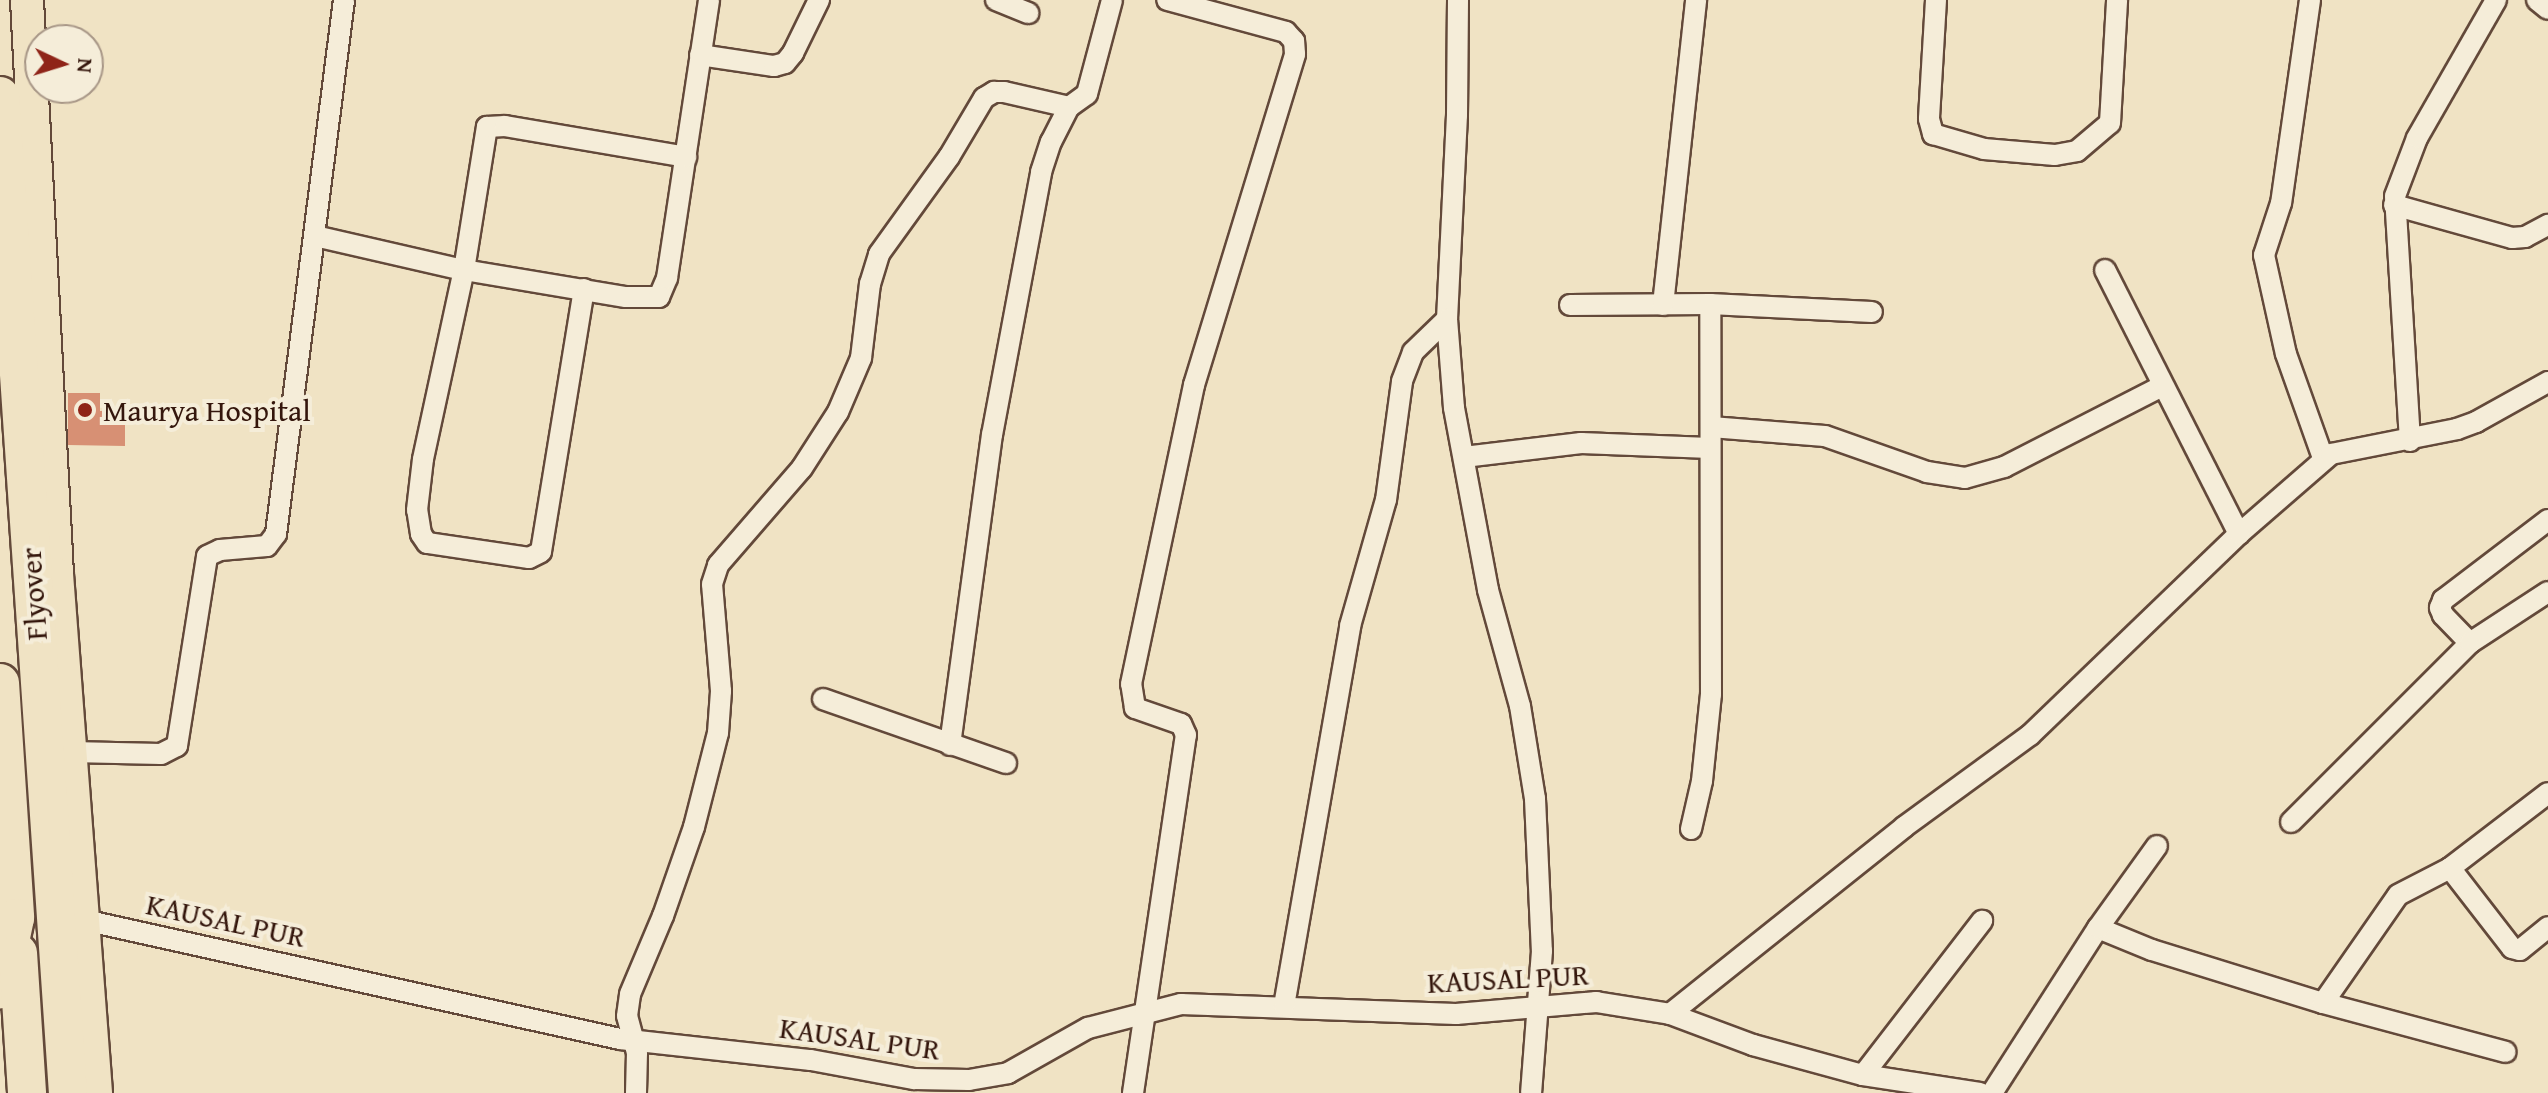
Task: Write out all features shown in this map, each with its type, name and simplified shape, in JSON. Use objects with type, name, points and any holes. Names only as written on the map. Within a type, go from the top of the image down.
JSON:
[{"type":"highway","name":"Flyover","points":[[0,96],[68,1093]]},
{"type":"highway","points":[[0,683],[27,1093]]},
{"type":"highway","points":[[0,989],[15,918]]},
{"type":"main road","points":[[27,0],[57,574],[96,1093]]},
{"type":"street","points":[[71,752],[161,754],[177,746],[207,556],[220,550],[267,546],[276,534],[344,0]]},
{"type":"street","points":[[315,236],[464,270],[654,299],[663,292],[709,0]]},
{"type":"street","points":[[700,55],[774,66],[785,63],[819,0]]},
{"type":"street","points":[[996,0],[1029,13]]},
{"type":"street","points":[[950,745],[998,404],[1045,155],[1069,107],[1087,94],[1112,0]]},
{"type":"street","points":[[1133,1093],[1186,735],[1181,724],[1135,708],[1131,684],[1194,385],[1295,47],[1286,32],[1167,0]]},
{"type":"street","points":[[1458,0],[1447,319],[1454,408],[1488,590],[1520,706],[1533,787],[1541,897],[1539,1005],[1531,1093]]},
{"type":"street","points":[[1663,305],[1696,0]]},
{"type":"street","points":[[1936,0],[1929,119],[1933,134],[1984,149],[2055,155],[2077,151],[2110,123],[2117,0]]},
{"type":"street","points":[[2310,0],[2281,203],[2264,255],[2286,354],[2323,458]]},
{"type":"street","points":[[2410,441],[2394,205],[2397,184],[2417,138],[2496,0]]},
{"type":"street","points":[[636,1093],[638,1066],[627,1016],[630,994],[663,916],[694,827],[718,733],[721,691],[712,584],[718,565],[802,468],[838,412],[861,358],[870,284],[879,254],[949,157],[984,98],[991,93],[1004,92],[1069,107]]},
{"type":"street","points":[[584,289],[541,552],[529,558],[433,546],[421,534],[418,494],[464,270],[486,129],[490,126],[686,157]]},
{"type":"street","points":[[2394,205],[2512,238],[2530,235],[2548,225]]},
{"type":"street","points":[[2105,270],[2239,534]]},
{"type":"street","points":[[1691,829],[1704,767],[1711,694],[1710,304]]},
{"type":"street","points":[[1570,305],[1710,304],[1872,312]]},
{"type":"street","points":[[1284,1006],[1350,626],[1386,500],[1402,381],[1413,352],[1447,319]]},
{"type":"street","points":[[1670,1014],[1916,817],[2030,735],[2239,534],[2323,458],[2342,451],[2410,441],[2476,422],[2548,382]]},
{"type":"street","points":[[1711,427],[1825,436],[1927,472],[1965,478],[2004,467],[2162,386]]},
{"type":"street","points":[[1464,457],[1581,443],[1710,448]]},
{"type":"street","points":[[2470,643],[2443,615],[2440,608],[2443,600],[2548,520]]},
{"type":"street","points":[[2291,822],[2470,643],[2548,592]]},
{"type":"street","points":[[823,699],[1006,763]]},
{"type":"street","points":[[2323,1003],[2398,895],[2450,868],[2548,793]]},
{"type":"street","points":[[1992,1093],[2098,928],[2157,846]]},
{"type":"street","points":[[2450,868],[2512,948],[2520,950],[2548,927]]},
{"type":"street","name":"KAUSAL PUR","points":[[84,920],[634,1041],[811,1060],[914,1079],[969,1080],[1008,1073],[1088,1028],[1146,1011],[1198,1003],[1456,1014],[1596,1002],[1670,1014],[1753,1045],[1863,1075],[1894,1087],[1980,1093]]},
{"type":"street","points":[[1863,1075],[1982,921]]},
{"type":"street","points":[[2098,928],[2152,950],[2323,1003],[2506,1052]]},
{"type":"building","points":[[68,393],[100,393],[100,411],[125,410],[125,446],[68,445]]},
{"type":"place","name":"Maurya Hospital","points":[[85,410]]}]
